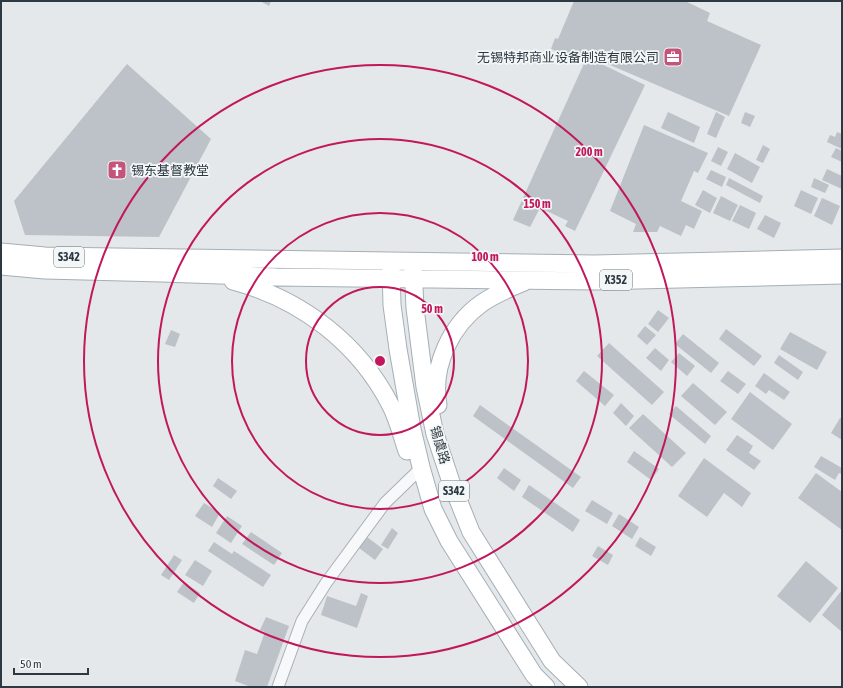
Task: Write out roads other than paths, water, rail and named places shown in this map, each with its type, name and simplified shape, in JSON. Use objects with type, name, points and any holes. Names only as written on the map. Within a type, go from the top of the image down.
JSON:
[{"type":"main road","name":"S342","points":[[1,252],[133,264],[165,265],[391,261],[412,270]]},
{"type":"main road","name":"X352","points":[[390,278],[412,270],[842,258]]},
{"type":"main road","name":"锡虞路","points":[[391,261],[390,278],[392,305],[398,349],[420,467],[433,509],[449,540],[534,675],[546,687]]},
{"type":"main road","name":"S342","points":[[1,266],[45,270],[133,264]]},
{"type":"main road","name":"S342","points":[[165,265],[210,275],[390,278]]},
{"type":"main road","name":"X352","points":[[412,270],[530,280],[595,281],[842,274]]},
{"type":"main road","name":"锡虞路","points":[[412,270],[425,387],[435,434],[451,482],[471,532],[552,660],[579,687]]},
{"type":"main road","points":[[210,275],[242,283],[277,296],[305,311],[330,329],[346,344],[367,368],[391,406],[410,461],[433,509]]},
{"type":"main road","points":[[451,482],[449,457],[437,400],[438,373],[442,356],[452,336],[470,313],[483,302],[495,295],[530,280]]},
{"type":"street","points":[[278,687],[302,621],[322,589],[385,503],[416,474]]},
{"type":"place","name":"无锡特邦商业设备制造有限公司","points":[[673,57]]},
{"type":"place","name":"锡东基督教堂","points":[[117,170]]}]
